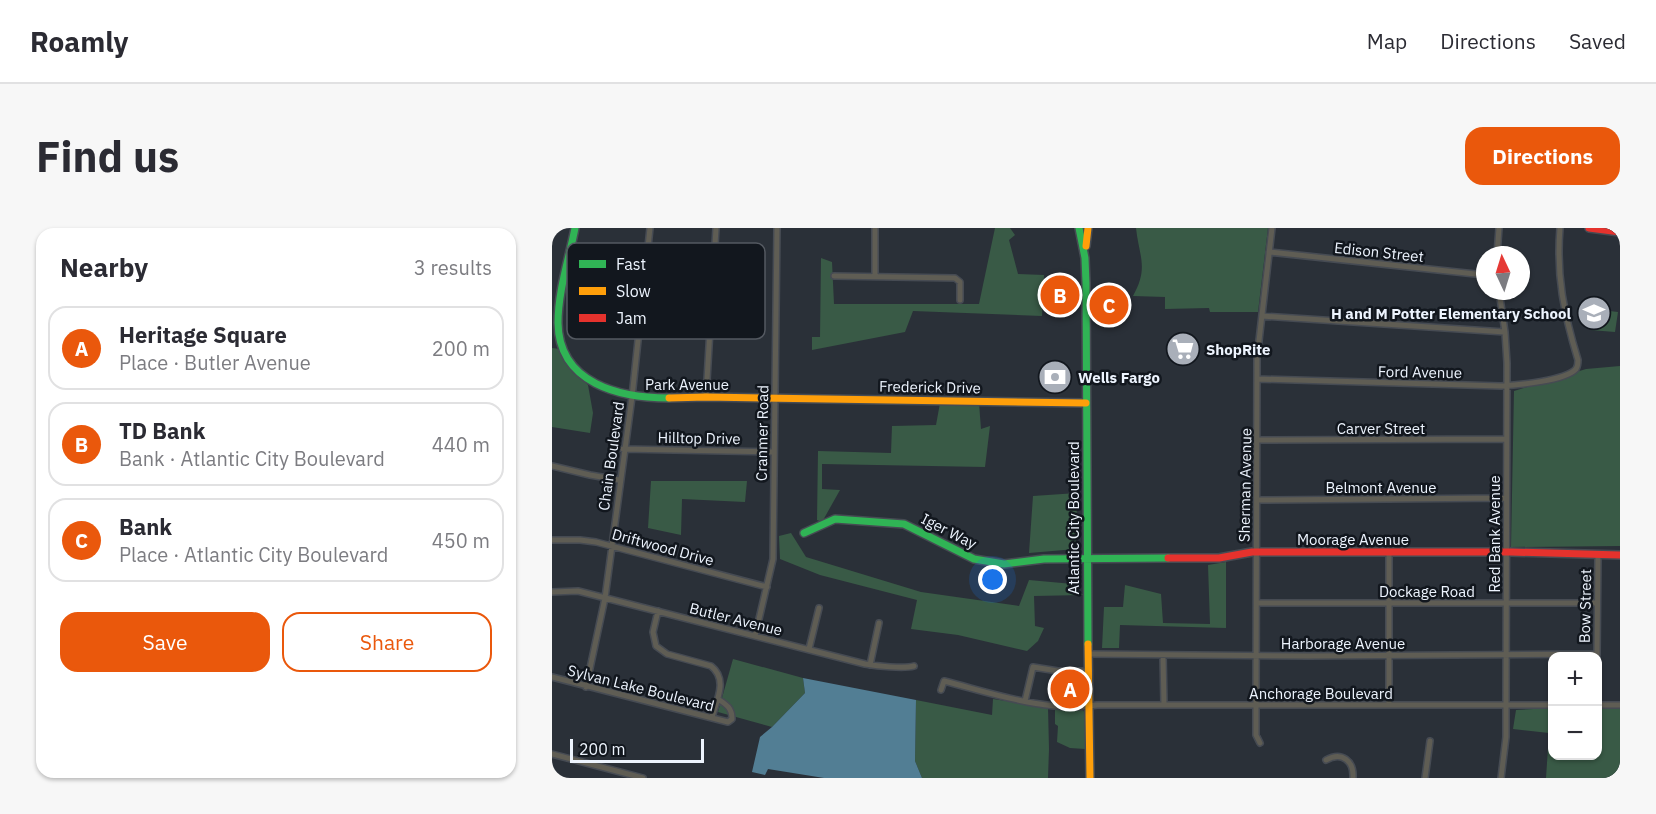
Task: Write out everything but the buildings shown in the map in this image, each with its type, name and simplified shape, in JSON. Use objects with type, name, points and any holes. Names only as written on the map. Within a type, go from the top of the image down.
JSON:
[{"type":"main road","name":"Park Avenue","points":[[572,243],[575,228]]},
{"type":"main road","points":[[1079,228],[1085,258]]},
{"type":"main road","points":[[1085,258],[1089,228]]},
{"type":"main road","points":[[1588,228],[1620,232]]},
{"type":"main road","name":"Atlantic City Boulevard","points":[[1085,258],[1086,559],[1090,778]]},
{"type":"main road","name":"Park Avenue","points":[[567,269],[558,315],[558,334],[561,346],[572,364],[594,385],[632,397],[775,398]]},
{"type":"main road","name":"Frederick Drive","points":[[775,398],[1086,403]]},
{"type":"main road","name":"Iger Way","points":[[804,533],[835,519],[887,521],[904,524],[983,562],[1004,564],[1044,559],[1086,559]]},
{"type":"main road","name":"Moorage Avenue","points":[[1086,559],[1219,558],[1256,552],[1506,552],[1620,555]]},
{"type":"street","name":"Chain Boulevard","points":[[648,243],[650,228]]},
{"type":"street","points":[[715,243],[716,228]]},
{"type":"street","name":"Cranmer Road","points":[[755,636],[773,559],[777,228]]},
{"type":"street","points":[[875,228],[875,276]]},
{"type":"street","name":"Sherman Avenue","points":[[1260,743],[1256,735],[1257,358],[1272,228]]},
{"type":"street","points":[[1498,246],[1499,228]]},
{"type":"street","name":"Ford Avenue","points":[[1257,379],[1506,385],[1540,382],[1574,370],[1578,366],[1578,360],[1566,322],[1558,266],[1560,228]]},
{"type":"street","name":"Edison Street","points":[[1269,252],[1476,274]]},
{"type":"street","points":[[834,276],[955,278],[960,282],[960,300]]},
{"type":"street","name":"Red Bank Avenue","points":[[1500,300],[1505,332],[1507,654],[1506,737],[1501,778]]},
{"type":"street","points":[[1262,316],[1505,332]]},
{"type":"street","name":"Chain Boulevard","points":[[586,687],[605,598],[638,339]]},
{"type":"street","points":[[706,396],[709,339]]},
{"type":"street","name":"Carver Street","points":[[1257,440],[1506,439]]},
{"type":"street","name":"Hilltop Drive","points":[[623,449],[774,452]]},
{"type":"street","points":[[552,466],[590,476],[619,480]]},
{"type":"street","name":"Belmont Avenue","points":[[1258,500],[1505,498]]},
{"type":"street","name":"Driftwood Drive","points":[[552,540],[580,540],[611,546],[767,587]]},
{"type":"street","points":[[1389,552],[1389,704]]},
{"type":"street","name":"Bow Street","points":[[1597,652],[1598,555]]},
{"type":"street","name":"Butler Avenue","points":[[552,592],[572,591],[605,598],[870,665],[890,665],[906,669],[914,666]]},
{"type":"street","name":"Dockage Road","points":[[1257,603],[1597,603]]},
{"type":"street","points":[[809,650],[819,608]]},
{"type":"street","points":[[658,611],[653,632],[656,646],[667,654],[704,664],[716,670],[721,679],[712,717]]},
{"type":"street","points":[[870,665],[879,623]]},
{"type":"street","name":"Harborage Avenue","points":[[1088,654],[1548,654]]},
{"type":"street","points":[[1163,655],[1164,705]]},
{"type":"street","points":[[1025,701],[1033,667],[1058,671],[1089,671]]},
{"type":"street","name":"Sylvan Lake Boulevard","points":[[552,677],[728,722],[732,719],[732,711],[718,699]]},
{"type":"street","points":[[941,690],[944,681],[1025,701],[1052,705],[1089,706]]},
{"type":"street","name":"Anchorage Boulevard","points":[[1089,706],[1548,705]]},
{"type":"street","points":[[1602,705],[1620,705]]},
{"type":"street","points":[[1425,778],[1430,741]]},
{"type":"street","points":[[552,754],[643,778]]},
{"type":"street","points":[[1326,760],[1336,756],[1346,759],[1352,766],[1353,778]]},
{"type":"green space","points":[[995,228],[1010,228],[1015,235],[1009,240],[1018,274],[1044,275],[1042,316],[913,311],[905,332],[812,350],[812,337],[820,337],[821,258],[832,262],[834,304],[979,304]]},
{"type":"green space","points":[[1136,228],[1268,228],[1258,312],[1210,312],[1209,308],[1165,309],[1165,297],[1133,296],[1142,270]]},
{"type":"green space","points":[[1593,309],[1618,312],[1615,332],[1590,330]]},
{"type":"green space","points":[[552,348],[560,349],[565,362],[588,385],[593,413],[590,433],[552,427]]},
{"type":"green space","points":[[1620,366],[1620,546],[1511,547],[1514,391],[1586,369]]},
{"type":"green space","points":[[940,403],[979,403],[981,429],[990,426],[985,467],[822,464],[822,489],[840,490],[822,522],[817,520],[818,451],[891,453],[892,426],[936,425]]},
{"type":"green space","points":[[651,481],[747,481],[745,502],[682,499],[681,535],[648,528]]},
{"type":"green space","points":[[1077,493],[1076,549],[1029,553],[1033,496]]},
{"type":"green space","points":[[791,533],[806,557],[921,592],[1019,606],[1029,580],[1073,584],[1083,595],[1034,596],[1035,626],[1044,628],[1038,641],[1027,651],[958,635],[911,629],[917,600],[820,575],[780,559],[779,536]]},
{"type":"green space","points":[[1226,562],[1226,628],[1120,625],[1119,648],[1102,648],[1104,607],[1123,607],[1125,585],[1161,594],[1163,623],[1210,624],[1208,565]]},
{"type":"green space","points":[[733,659],[803,678],[805,693],[772,727],[718,712]]},
{"type":"green space","points":[[993,699],[1048,707],[1048,778],[922,778],[915,761],[916,700],[992,715]]},
{"type":"green space","points":[[1620,707],[1620,778],[1546,778],[1548,748],[1548,760],[1602,760],[1602,708]]},
{"type":"green space","points":[[1548,708],[1548,733],[1513,729],[1516,710]]},
{"type":"green space","points":[[1055,709],[1085,712],[1085,749],[1070,748],[1057,742],[1058,726],[1055,724]]},
{"type":"water","points":[[803,678],[916,700],[915,761],[922,778],[824,778],[768,769],[765,775],[752,772],[760,737],[805,693]]},
{"type":"traffic: fast","points":[[572,243],[575,228]]},
{"type":"traffic: fast","points":[[1079,228],[1085,258],[1086,283],[1088,644]]},
{"type":"traffic: fast","points":[[567,264],[558,311],[558,323],[561,344],[569,360],[581,374],[613,390],[631,395],[669,398]]},
{"type":"traffic: fast","points":[[804,533],[835,519],[904,524],[974,559],[1004,564],[1044,559],[1168,558]]},
{"type":"traffic: slow","points":[[1086,246],[1088,228]]},
{"type":"traffic: slow","points":[[669,398],[1086,403]]},
{"type":"traffic: slow","points":[[1088,644],[1090,778]]},
{"type":"traffic: jam","points":[[1589,228],[1620,232]]},
{"type":"traffic: jam","points":[[1168,558],[1219,558],[1252,552],[1511,552],[1620,555]]},
{"type":"place","name":"TD Bank","points":[[1060,295]]},
{"type":"place","name":"Bank","points":[[1109,305]]},
{"type":"place","name":"H and M Potter Elementary School","points":[[1594,313]]},
{"type":"place","name":"ShopRite","points":[[1183,349]]},
{"type":"place","name":"Wells Fargo","points":[[1055,377]]},
{"type":"place","name":"Heritage Square","points":[[1070,689]]}]
